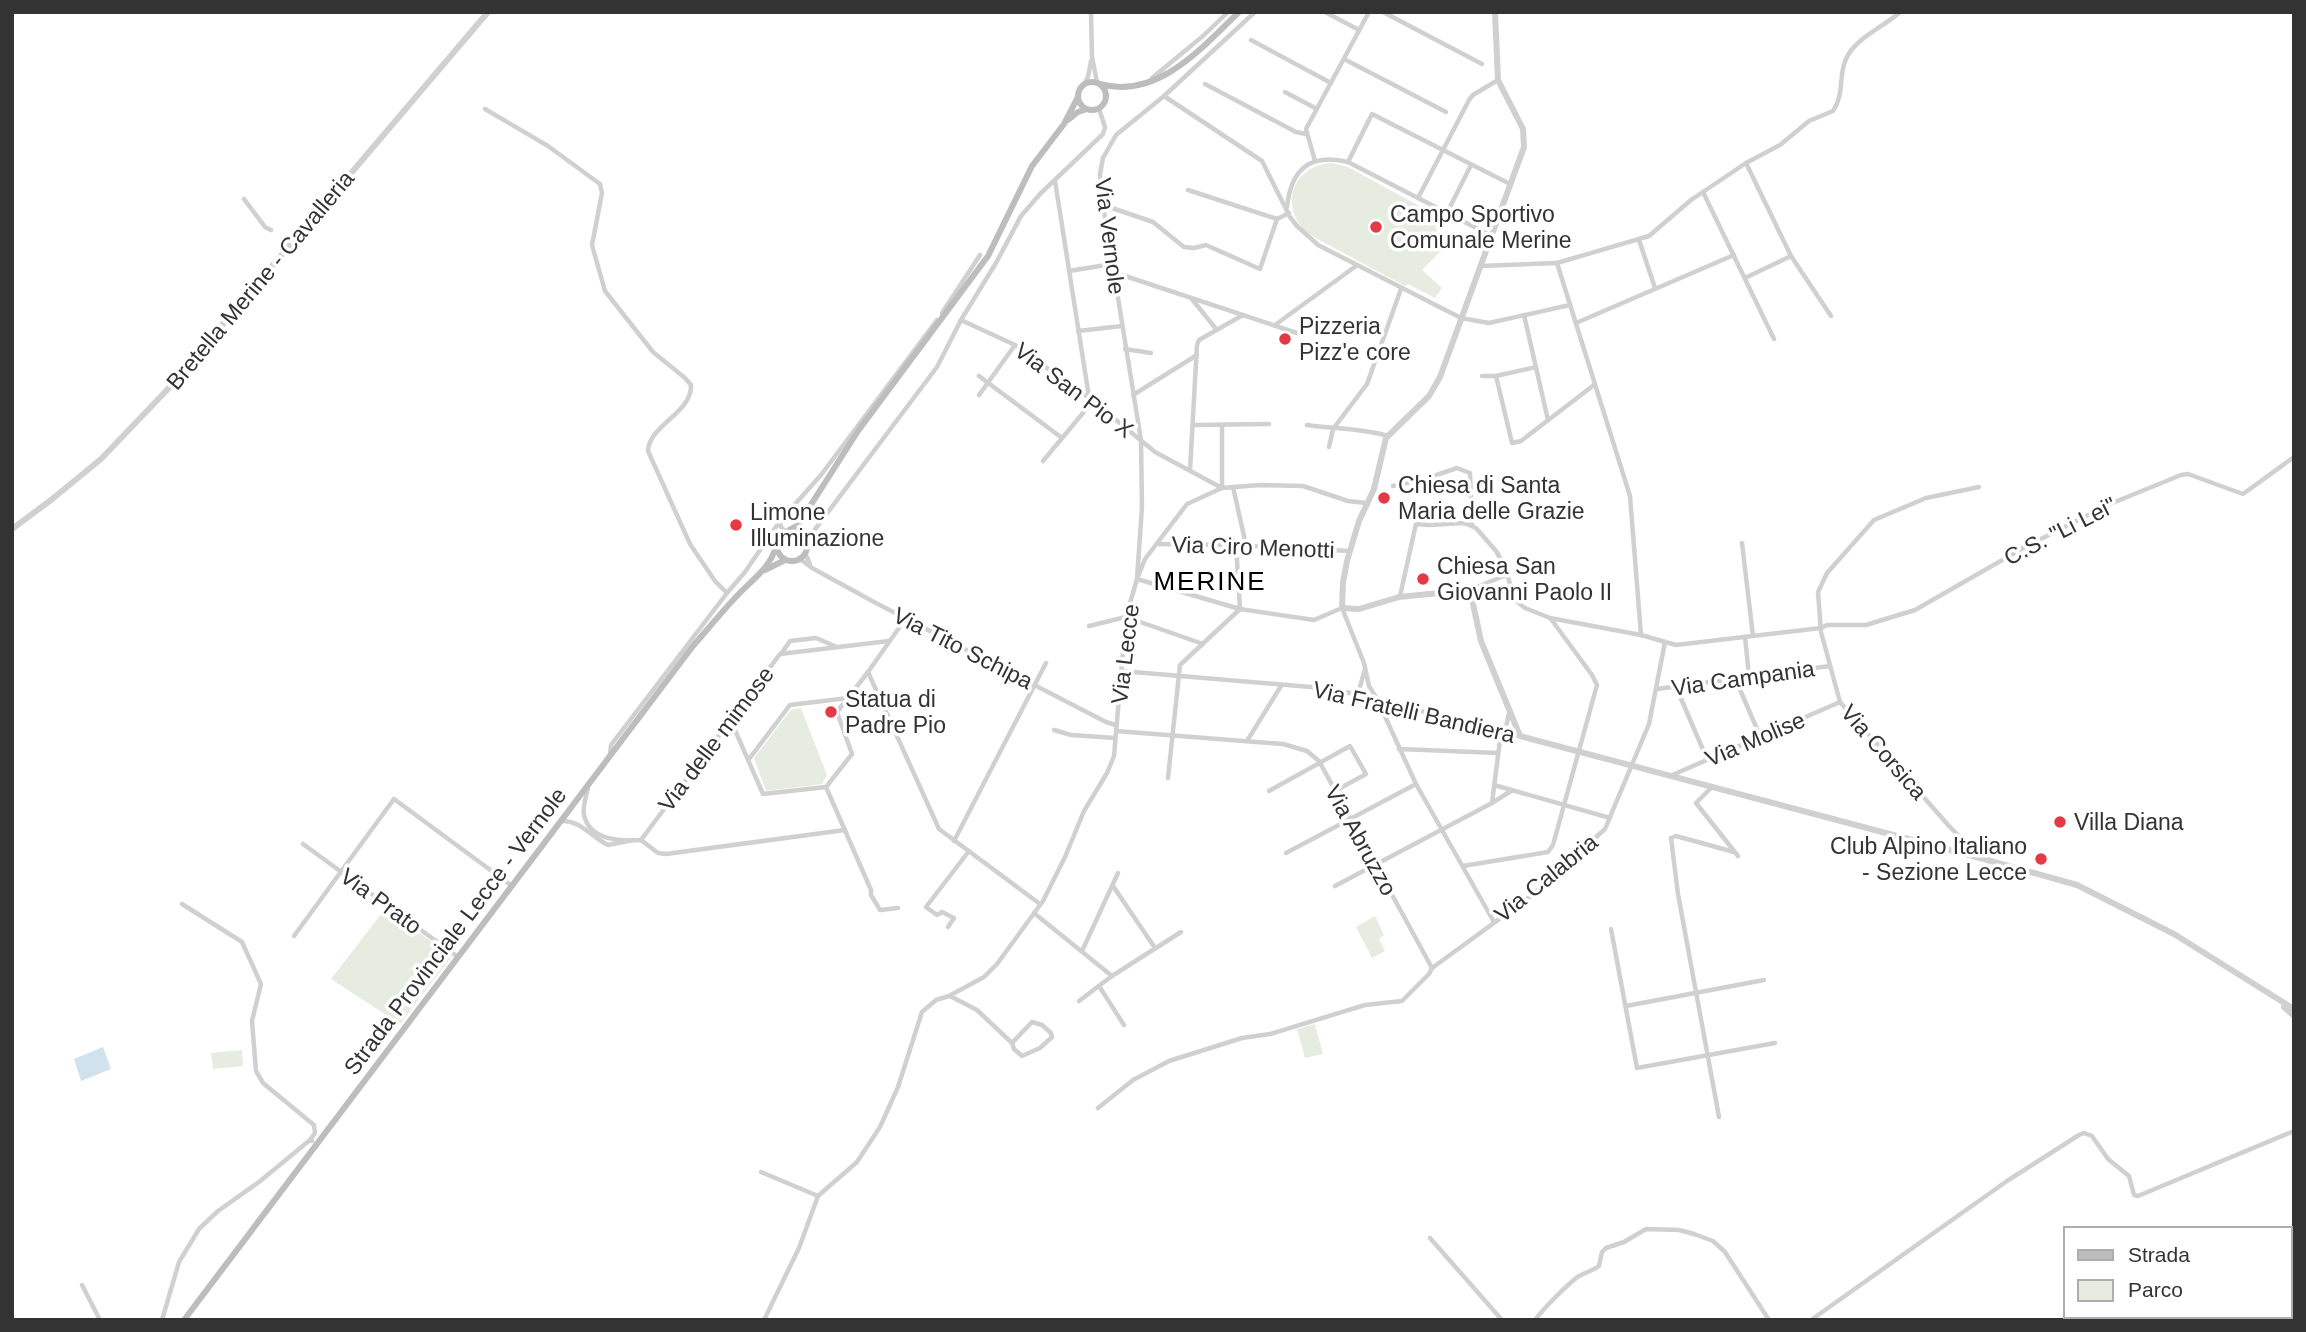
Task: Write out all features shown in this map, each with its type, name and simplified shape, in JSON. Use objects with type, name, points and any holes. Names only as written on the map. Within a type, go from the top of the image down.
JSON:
[{"type":"main road","points":[[1084,85],[1098,83],[1111,87],[1156,81],[1182,65],[1239,12]]},
{"type":"main road","points":[[1098,83],[1106,91],[1106,100]]},
{"type":"main road","name":"Strada Provinciale Lecce - Vernole","points":[[184,1320],[313,1142],[459,957],[693,646],[736,597],[764,571],[772,560],[776,544],[787,531],[798,525],[858,431],[988,256],[1032,166],[1064,124],[1084,85]]},
{"type":"main road","points":[[1078,97],[1087,109],[1098,109],[1115,92],[1128,86]]},
{"type":"main road","name":"Strada Provinciale Lecce - Vernole","points":[[1064,124],[1087,109]]},
{"type":"main road","name":"Strada Provinciale Lecce - Vernole","points":[[764,571],[785,560],[796,561],[803,556],[808,510]]},
{"type":"main road","points":[[787,531],[805,537]]},
{"type":"main road","points":[[776,544],[779,554],[785,560]]},
{"type":"street","name":"Bretella Merine - Cavalleria","points":[[12,529],[101,458],[166,391],[488,12]]},
{"type":"street","points":[[1091,12],[1092,57],[1098,83]]},
{"type":"street","points":[[1147,82],[1228,12]]},
{"type":"street","name":"Via Vernole","points":[[1136,579],[1142,507],[1141,442],[1100,174],[1107,149],[1122,129],[1164,96],[1255,12]]},
{"type":"street","points":[[1325,12],[1359,30]]},
{"type":"street","points":[[1315,161],[1306,130],[1369,12]]},
{"type":"street","points":[[1383,12],[1482,64]]},
{"type":"street","points":[[1494,922],[1416,784],[1377,699],[1368,686],[1365,668],[1342,608],[1343,582],[1350,551],[1366,503],[1374,489],[1383,448],[1388,436],[1429,396],[1435,386],[1520,158],[1524,138],[1518,118],[1498,80],[1496,12]]},
{"type":"street","points":[[1480,266],[1557,263],[1639,240],[1657,230],[1703,192],[1746,163],[1787,141],[1810,121],[1833,111],[1840,98],[1848,54],[1900,12]]},
{"type":"street","points":[[1251,40],[1331,83]]},
{"type":"street","points":[[1084,85],[1092,57]]},
{"type":"street","points":[[1344,58],[1446,112]]},
{"type":"street","points":[[1418,198],[1469,100],[1498,80]]},
{"type":"street","points":[[1205,84],[1296,132],[1306,134]]},
{"type":"street","points":[[1285,92],[1317,109]]},
{"type":"street","points":[[1164,96],[1262,161],[1297,226],[1307,237],[1356,266],[1461,318],[1489,324],[1570,304]]},
{"type":"street","points":[[485,109],[548,146],[600,184],[602,193],[592,245],[605,291],[653,352],[691,385],[687,399],[650,442],[649,454],[690,544],[715,581],[727,593]]},
{"type":"street","points":[[805,537],[937,367],[1021,216],[1103,134],[1105,127],[1098,109]]},
{"type":"street","points":[[1348,162],[1372,114],[1510,184]]},
{"type":"street","points":[[1104,207],[1147,219],[1184,247],[1206,245],[1260,269],[1277,219],[1288,211],[1290,188],[1295,176],[1315,161],[1333,159],[1348,162],[1490,235]]},
{"type":"street","points":[[1746,163],[1791,256],[1831,316]]},
{"type":"street","points":[[1447,213],[1472,165]]},
{"type":"street","points":[[1043,461],[1091,399],[1055,180]]},
{"type":"street","points":[[1188,190],[1277,219]]},
{"type":"street","points":[[1703,192],[1774,340]]},
{"type":"street","points":[[244,200],[265,227],[271,230]]},
{"type":"street","points":[[1639,240],[1655,288]]},
{"type":"street","points":[[610,755],[611,746],[745,572],[780,521],[821,475],[941,315],[980,255]]},
{"type":"street","points":[[1576,323],[1734,255]]},
{"type":"street","points":[[1745,278],[1791,256]]},
{"type":"street","points":[[1557,263],[1629,496],[1641,635]]},
{"type":"street","points":[[1069,271],[1112,264]]},
{"type":"street","points":[[1275,325],[1356,266]]},
{"type":"street","points":[[1113,272],[1300,334]]},
{"type":"street","points":[[1329,447],[1333,429],[1367,384],[1401,289]]},
{"type":"street","points":[[1191,298],[1217,330]]},
{"type":"street","points":[[1191,470],[1199,340],[1244,315]]},
{"type":"street","points":[[1524,315],[1548,420]]},
{"type":"street","name":"Via San Pio X","points":[[961,320],[1015,345],[1091,399],[1141,442]]},
{"type":"street","points":[[1079,331],[1122,326]]},
{"type":"street","points":[[979,395],[1015,345]]},
{"type":"street","points":[[1125,349],[1151,353]]},
{"type":"street","points":[[1133,395],[1197,355]]},
{"type":"street","points":[[1482,376],[1536,368]]},
{"type":"street","points":[[979,376],[1062,438]]},
{"type":"street","points":[[1496,376],[1512,443],[1521,441],[1594,386]]},
{"type":"street","points":[[1194,425],[1269,424]]},
{"type":"street","points":[[1222,425],[1222,488]]},
{"type":"street","points":[[1307,425],[1368,430],[1388,436]]},
{"type":"street","points":[[1141,442],[1222,488]]},
{"type":"street","name":"C.S. \"Li Lei\"","points":[[1821,628],[1827,625],[1866,625],[1915,610],[2025,547],[2098,510],[2181,475],[2188,474],[2243,494],[2294,457]]},
{"type":"street","points":[[1393,486],[1457,468],[1469,473],[1472,526]]},
{"type":"street","name":"Via Lecce","points":[[818,1196],[857,1162],[870,1145],[898,1087],[922,1012],[936,1000],[950,996],[984,977],[1040,904],[1065,857],[1084,811],[1114,756],[1126,617],[1136,579],[1145,559],[1187,504],[1222,488],[1260,485],[1303,486],[1366,503]]},
{"type":"street","points":[[1233,487],[1246,545]]},
{"type":"street","name":"Via Corsica","points":[[1979,487],[1926,498],[1874,520],[1827,572],[1818,592],[1821,628],[1840,702],[1980,858]]},
{"type":"street","points":[[780,521],[781,527],[787,531]]},
{"type":"street","points":[[1399,597],[1416,524],[1464,523],[1472,526],[1496,551],[1516,601],[1525,608],[1550,618],[1641,635],[1676,645],[1821,628]]},
{"type":"street","points":[[767,538],[776,544]]},
{"type":"street","points":[[1742,543],[1753,636]]},
{"type":"street","name":"Via Ciro Menotti","points":[[1157,544],[1246,545],[1350,551]]},
{"type":"street","points":[[1168,778],[1180,665],[1239,608],[1236,545]]},
{"type":"street","name":"Via Tito Schipa","points":[[803,556],[811,568],[1106,722],[1116,724]]},
{"type":"street","points":[[1136,579],[1239,608],[1314,620],[1342,608],[1359,609],[1399,597],[1470,590],[1506,575]]},
{"type":"street","points":[[1470,590],[1481,641],[1520,736]]},
{"type":"street","points":[[1089,626],[1126,617],[1203,644]]},
{"type":"street","points":[[731,720],[763,794],[826,787],[852,754],[837,712],[906,618]]},
{"type":"street","points":[[1463,866],[1551,851],[1597,685],[1550,618]]},
{"type":"street","points":[[1745,637],[1749,676]]},
{"type":"street","points":[[780,654],[790,641],[816,638],[837,647]]},
{"type":"street","name":"Via delle mimose","points":[[641,840],[780,654],[890,641]]},
{"type":"street","name":"Via Calabria","points":[[1098,1108],[1133,1080],[1169,1061],[1365,1005],[1402,1001],[1432,968],[1531,896],[1601,834],[1610,818],[1648,724],[1665,642]]},
{"type":"street","points":[[954,841],[1046,663]]},
{"type":"street","name":"Via Campania","points":[[1657,690],[1830,666]]},
{"type":"street","points":[[1358,695],[1365,668]]},
{"type":"street","name":"Via Fratelli Bandiera","points":[[1121,671],[1334,689],[1580,751],[1980,858],[2067,882],[2096,893],[2174,934],[2246,979]]},
{"type":"street","points":[[868,672],[936,824],[954,841],[1040,904]]},
{"type":"street","points":[[1735,678],[1760,736]]},
{"type":"street","points":[[1247,741],[1282,685]]},
{"type":"street","points":[[1676,687],[1707,759]]},
{"type":"street","points":[[748,760],[790,705],[848,698]]},
{"type":"street","name":"Via Molise","points":[[1670,776],[1840,702]]},
{"type":"street","points":[[1492,803],[1501,732],[1509,720],[1509,711]]},
{"type":"street","points":[[1054,730],[1071,735],[1173,736],[1292,745],[1307,751],[1320,762],[1350,746],[1366,774],[1334,791]]},
{"type":"street","points":[[1399,749],[1498,753]]},
{"type":"street","name":"Via Abruzzo","points":[[1269,791],[1320,762],[1432,968]]},
{"type":"street","points":[[584,814],[588,783]]},
{"type":"street","points":[[1286,853],[1416,784]]},
{"type":"street","points":[[1494,785],[1610,818]]},
{"type":"street","points":[[826,787],[871,895],[880,910],[898,908]]},
{"type":"street","points":[[1712,788],[1696,803],[1736,854],[1676,836],[1671,838],[1678,894],[1718,1117]]},
{"type":"street","points":[[1335,886],[1443,830],[1511,790]]},
{"type":"street","points":[[294,936],[394,799],[512,886]]},
{"type":"street","points":[[570,807],[579,809],[593,829],[604,838],[641,840],[658,853],[666,854],[845,830]]},
{"type":"street","points":[[570,807],[577,823]]},
{"type":"street","points":[[560,821],[577,823],[608,845],[633,840]]},
{"type":"street","name":"Via Prato","points":[[303,844],[459,957]]},
{"type":"street","points":[[948,927],[954,918],[942,912],[937,915],[926,907],[968,851]]},
{"type":"street","points":[[1082,951],[1118,873]]},
{"type":"street","points":[[1113,886],[1155,948]]},
{"type":"street","points":[[162,1320],[175,1271],[199,1229],[218,1211],[313,1142],[315,1133],[314,1125],[263,1083],[256,1071],[252,1021],[261,984],[242,942],[182,904]]},
{"type":"street","points":[[1034,913],[1112,976]]},
{"type":"street","points":[[1611,929],[1637,1068],[1775,1043]]},
{"type":"street","points":[[1079,1001],[1112,976],[1181,932]]},
{"type":"street","points":[[2246,979],[2294,1009]]},
{"type":"street","points":[[2246,979],[2249,984],[2294,1016]]},
{"type":"street","points":[[1626,1006],[1764,980]]},
{"type":"street","points":[[1099,986],[1124,1025]]},
{"type":"street","points":[[950,996],[977,1010],[1022,1056],[1030,1054],[1052,1037],[1042,1025],[1032,1022],[1012,1043]]},
{"type":"street","points":[[1811,1320],[2007,1181],[2084,1133],[2092,1136],[2109,1159],[2129,1176],[2132,1192],[2138,1196],[2294,1131]]},
{"type":"street","points":[[761,1172],[818,1196],[799,1248],[764,1320]]},
{"type":"street","points":[[1535,1320],[1575,1279],[1599,1266],[1602,1252],[1606,1248],[1624,1242],[1646,1229],[1685,1231],[1713,1241],[1725,1252],[1769,1320]]},
{"type":"street","points":[[1430,1238],[1502,1320]]},
{"type":"street","points":[[82,1285],[100,1320]]},
{"type":"green space","name":"Campo Sportivo Comunale Merine","points":[[1331,163],[1348,167],[1432,213],[1442,250],[1422,270],[1442,288],[1435,298],[1408,284],[1405,286],[1312,236],[1301,226],[1294,215],[1292,203],[1298,181],[1306,172],[1317,166]]},
{"type":"green space","points":[[801,708],[827,775],[822,784],[766,791],[754,758],[791,710]]},
{"type":"green space","points":[[385,909],[452,956],[400,1024],[331,979]]},
{"type":"green space","points":[[1375,916],[1384,935],[1379,939],[1385,951],[1372,958],[1356,927]]},
{"type":"green space","points":[[1315,1024],[1323,1054],[1305,1058],[1297,1029]]},
{"type":"green space","points":[[242,1050],[243,1066],[213,1069],[211,1053]]},
{"type":"water","points":[[103,1047],[111,1069],[81,1081],[74,1059]]},
{"type":"place","name":"Campo Sportivo Comunale Merine","points":[[1376,227]]},
{"type":"place","name":"Pizzeria Pizz'e core","points":[[1285,339]]},
{"type":"place","name":"Chiesa di Santa Maria delle Grazie","points":[[1384,498]]},
{"type":"place","name":"Limone Illuminazione","points":[[736,525]]},
{"type":"place","name":"Chiesa San Giovanni Paolo II","points":[[1423,579]]},
{"type":"place","name":"Statua di Padre Pio","points":[[831,712]]},
{"type":"place","name":"Villa Diana","points":[[2060,822]]},
{"type":"place","name":"Club Alpino Italiano - Sezione Lecce","points":[[2041,859]]},
{"type":"district","name":"MERINE","points":[[1210,581]]}]
